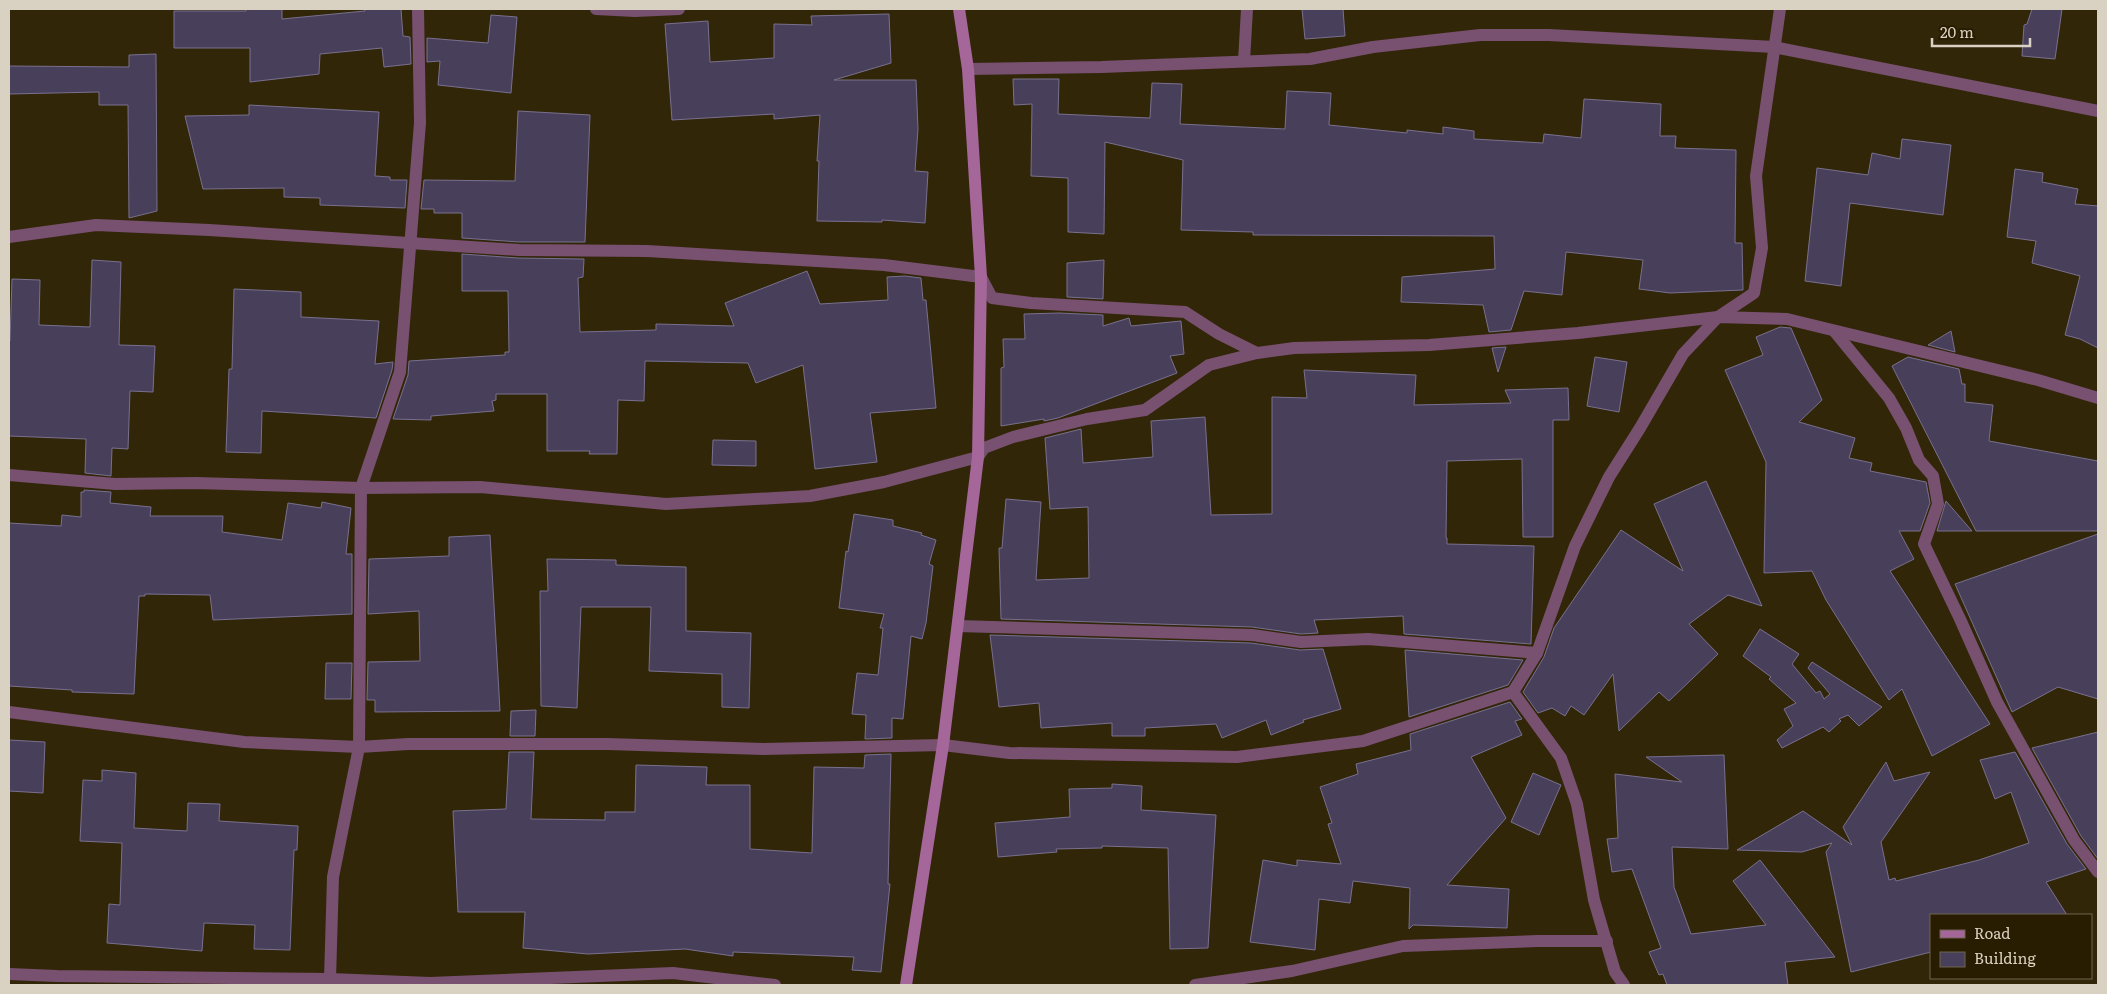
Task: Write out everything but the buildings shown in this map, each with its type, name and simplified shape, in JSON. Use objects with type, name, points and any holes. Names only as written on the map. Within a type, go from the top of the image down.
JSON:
[{"type":"street","points":[[330,980],[333,878],[359,747],[361,488],[400,372],[420,123],[418,9]]},
{"type":"street","points":[[596,9],[635,11],[679,9]]},
{"type":"street","points":[[906,985],[943,745],[978,457],[981,277],[968,69],[959,9]]},
{"type":"street","points":[[1244,62],[1247,9]]},
{"type":"street","points":[[9,712],[244,742],[359,747],[408,744],[608,744],[764,749],[943,745],[1009,754],[1237,757],[1364,741],[1514,692],[1537,653],[1575,546],[1609,478],[1683,354],[1718,317],[1754,294],[1762,248],[1756,176],[1780,9]]},
{"type":"street","points":[[968,69],[1100,67],[1310,59],[1373,47],[1480,35],[1558,36],[1774,47],[2098,111]]},
{"type":"street","points":[[9,237],[96,225],[209,230],[519,250],[647,251],[874,264],[981,277]]},
{"type":"street","points":[[981,277],[992,298],[1031,303],[1185,312],[1219,334],[1257,353]]},
{"type":"street","points":[[9,475],[115,484],[196,483],[361,488],[480,487],[666,504],[810,496],[884,482],[978,457],[984,448],[1013,437],[1087,419],[1145,410],[1209,366],[1257,353],[1294,348],[1429,345],[1578,333],[1718,317],[1787,319],[2038,380],[2098,398]]},
{"type":"street","points":[[1835,332],[1889,398],[1906,428],[1918,460],[1933,476],[1938,504],[1924,544],[1960,619],[1996,702],[2074,840],[2098,872]]},
{"type":"street","points":[[958,626],[1252,635],[1301,642],[1368,639],[1537,653]]},
{"type":"street","points":[[1514,692],[1561,758],[1577,804],[1594,900],[1615,972],[1624,985]]},
{"type":"street","points":[[1195,985],[1292,971],[1403,946],[1538,941],[1607,941]]},
{"type":"street","points":[[9,974],[430,983],[673,973],[775,985]]}]
